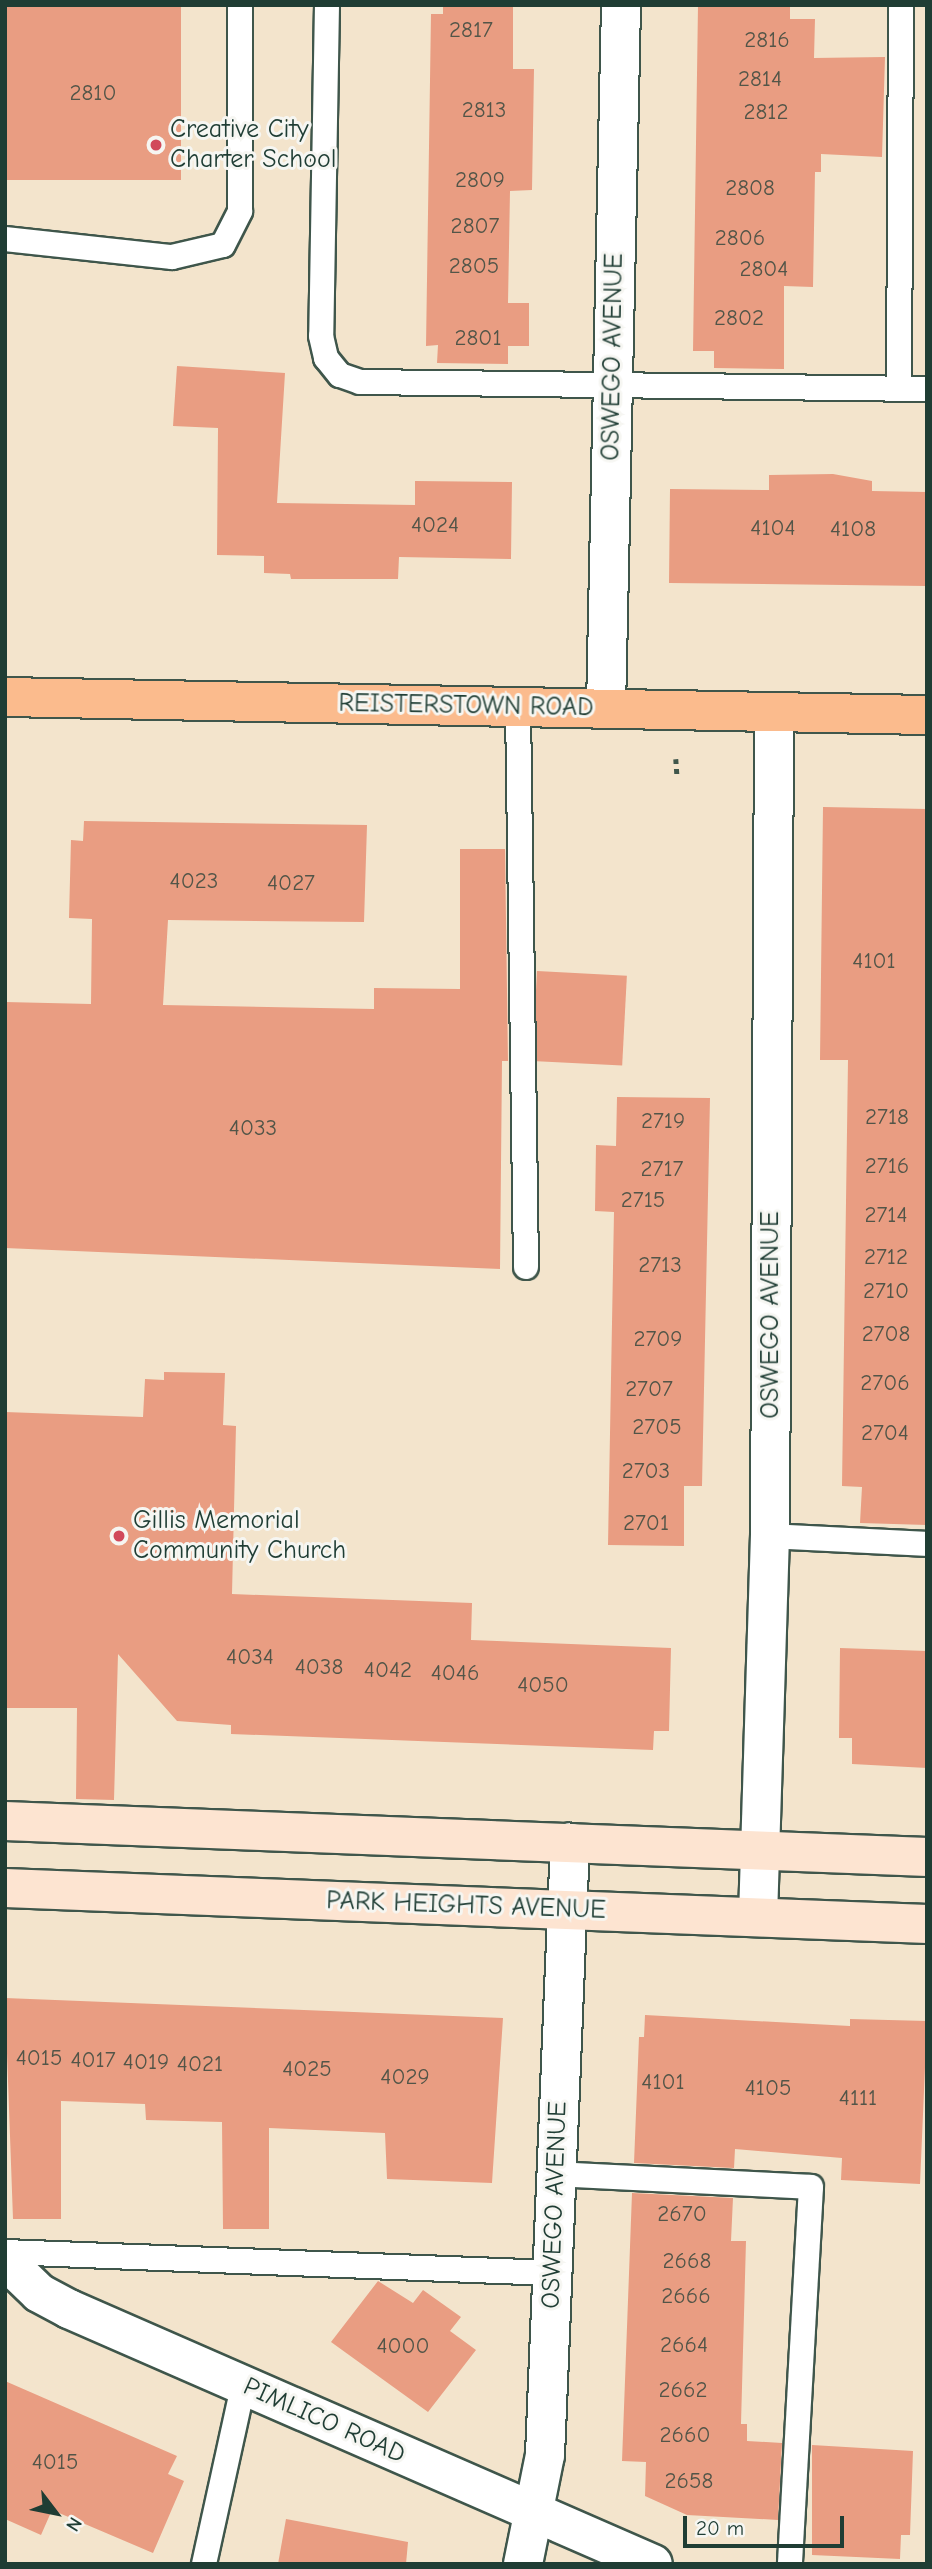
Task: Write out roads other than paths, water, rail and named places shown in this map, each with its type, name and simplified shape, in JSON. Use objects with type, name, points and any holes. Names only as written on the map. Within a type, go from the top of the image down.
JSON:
[{"type":"main road","name":"REISTERSTOWN ROAD","points":[[5,697],[927,715]]},
{"type":"main road","points":[[5,1821],[927,1857]]},
{"type":"main road","name":"PARK HEIGHTS AVENUE","points":[[5,1888],[927,1924]]},
{"type":"street","name":"OSWEGO AVENUE","points":[[606,709],[621,5]]},
{"type":"street","name":"OSWEGO AVENUE","points":[[758,1917],[770,1536],[774,712]]},
{"type":"street","name":"OSWEGO AVENUE","points":[[523,2564],[545,2455],[570,1843]]},
{"type":"street","name":"PIMLICO ROAD","points":[[5,2260],[39,2293],[69,2309],[653,2564]]},
{"type":"lane","points":[[5,239],[172,257],[223,245],[240,211],[240,5]]},
{"type":"lane","points":[[327,5],[321,336],[326,358],[340,375],[360,382],[927,389]]},
{"type":"lane","points":[[899,388],[901,5]]},
{"type":"lane","points":[[518,708],[526,1267]]},
{"type":"lane","points":[[770,1536],[927,1544]]},
{"type":"lane","points":[[556,2175],[811,2188],[790,2564]]},
{"type":"lane","points":[[5,2252],[552,2273]]},
{"type":"lane","points":[[204,2564],[243,2386]]},
{"type":"place","name":"Creative City Charter School","points":[[156,145]]},
{"type":"place","name":"Gillis Memorial Community Church","points":[[119,1536]]}]
